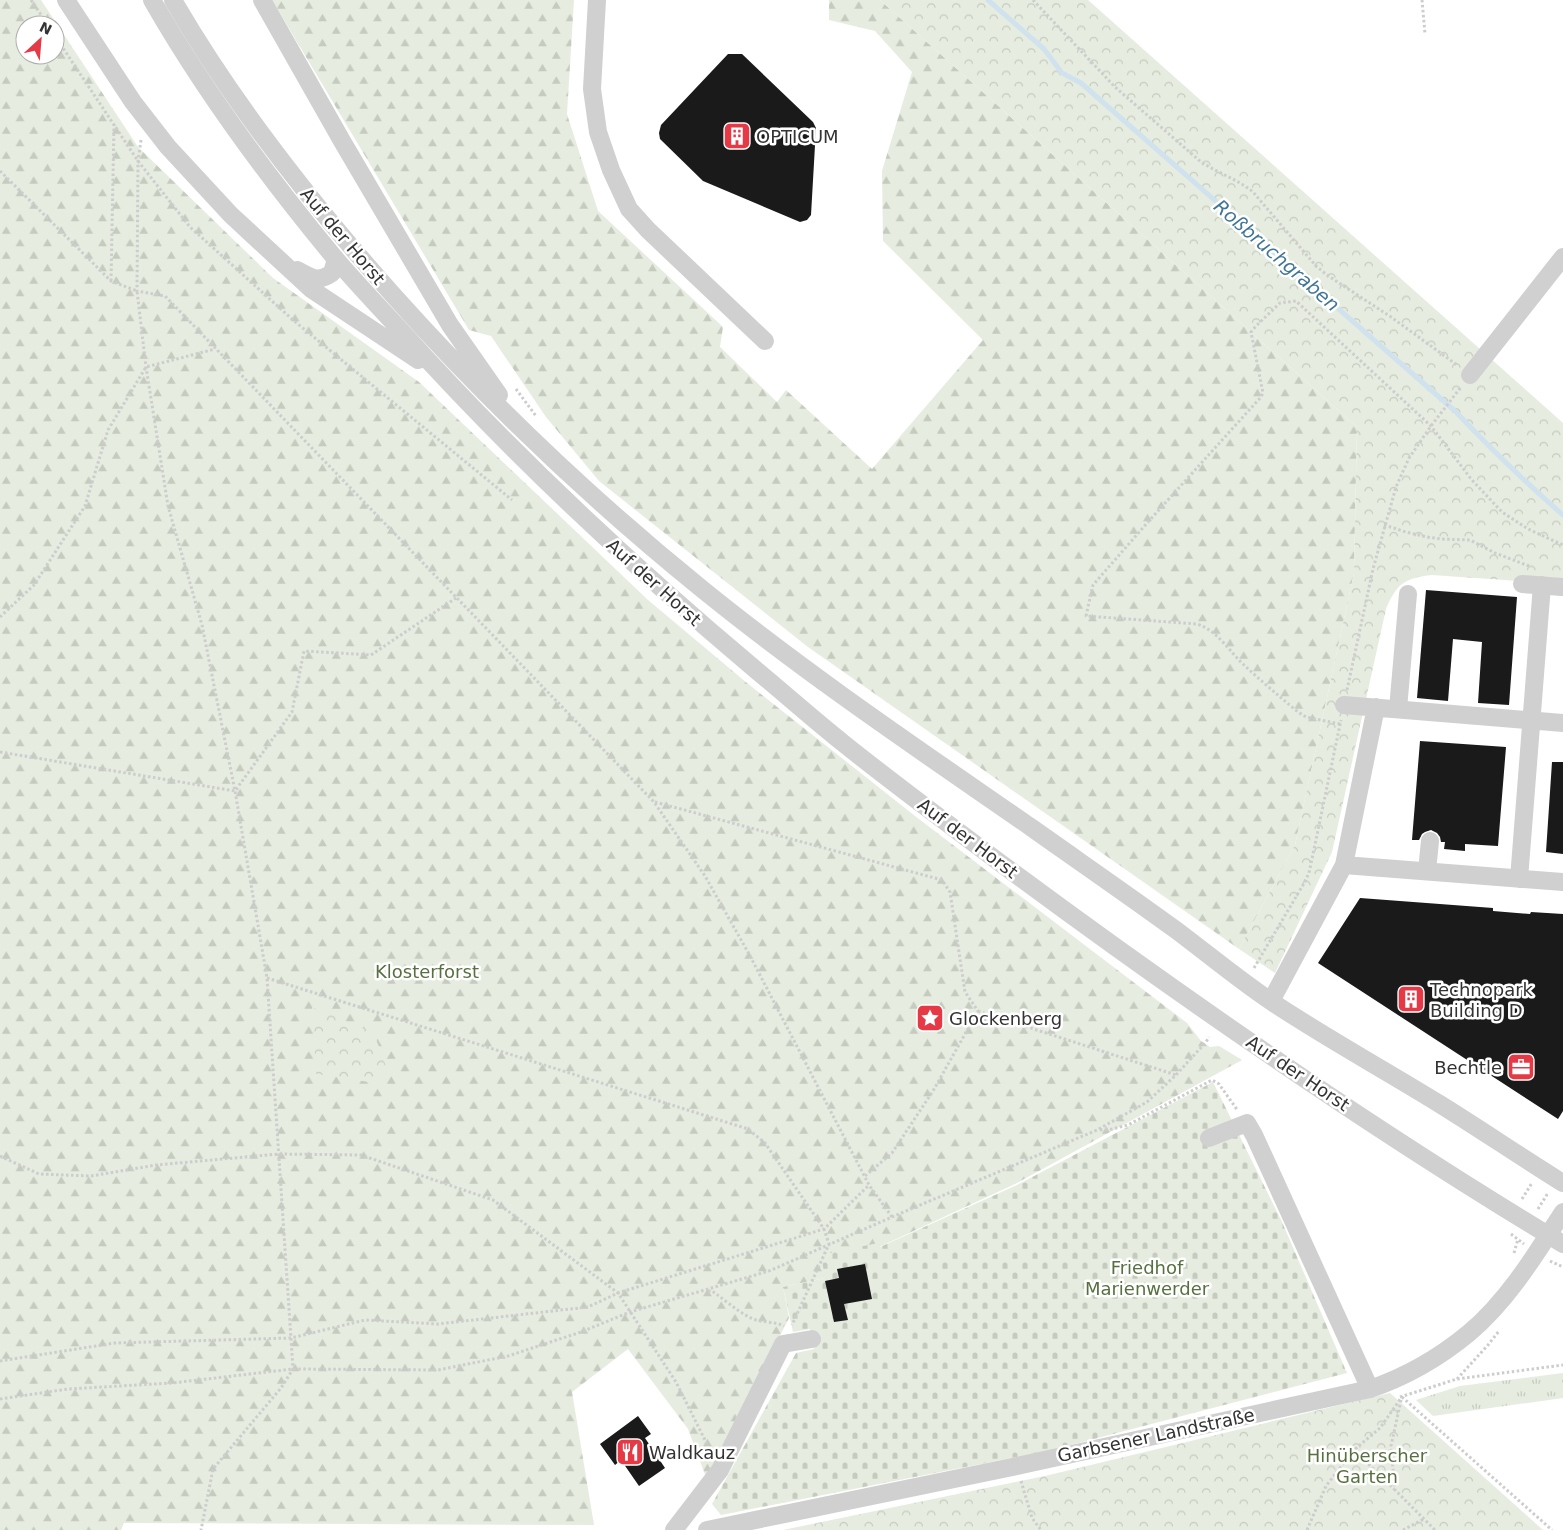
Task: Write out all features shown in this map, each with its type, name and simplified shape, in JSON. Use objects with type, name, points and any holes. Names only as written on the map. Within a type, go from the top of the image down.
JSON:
[{"type":"street","name":"Auf der Horst","points":[[66,0],[133,102],[168,147],[231,215],[311,289],[440,374]]},
{"type":"street","name":"Auf der Horst","points":[[152,0],[220,108],[278,187],[336,259],[440,374],[526,462],[615,547],[685,610],[840,741],[1093,932],[1249,1041],[1413,1150],[1556,1239]]},
{"type":"street","name":"Auf der Horst","points":[[173,0],[234,96],[352,250],[440,348],[540,449],[629,528],[702,590],[861,709],[1273,997],[1560,1182]]},
{"type":"street","name":"Auf der Horst","points":[[262,0],[450,325],[540,449]]},
{"type":"street","points":[[597,0],[592,89],[601,140],[611,170],[629,209],[648,230],[765,341]]},
{"type":"street","points":[[1470,375],[1563,257]]},
{"type":"street","name":"Auf der Horst","points":[[284,263],[317,280],[324,279],[332,273],[336,259]]},
{"type":"street","points":[[1522,584],[1562,587]]},
{"type":"street","points":[[1519,879],[1542,585]]},
{"type":"street","points":[[1398,709],[1408,594]]},
{"type":"street","points":[[1344,705],[1563,723]]},
{"type":"street","points":[[1273,997],[1344,865],[1376,708]]},
{"type":"street","points":[[1427,871],[1430,841]]},
{"type":"street","points":[[1344,865],[1563,882]]},
{"type":"street","points":[[1209,1138],[1247,1123],[1370,1389]]},
{"type":"street","name":"Garbsener Landstraße","points":[[707,1530],[1017,1466],[1370,1389],[1387,1383],[1441,1354],[1470,1332],[1496,1306],[1523,1272],[1556,1239],[1563,1212]]},
{"type":"street","points":[[674,1530],[720,1470],[783,1344],[812,1339]]},
{"type":"path","points":[[31,0],[41,15]]},
{"type":"path","points":[[1033,0],[1115,87],[1200,162],[1212,170],[1242,183],[1253,192],[1316,266],[1391,317],[1470,375]]},
{"type":"path","points":[[1422,0],[1426,34]]},
{"type":"path","points":[[65,51],[138,160],[190,227],[293,320],[512,500]]},
{"type":"path","points":[[112,281],[114,125]]},
{"type":"path","points":[[141,136],[138,160],[137,291],[146,367],[168,506],[202,625],[235,791],[267,978],[293,1369],[282,1388],[213,1469],[201,1530]]},
{"type":"path","points":[[0,171],[112,281],[137,291],[164,296],[654,802],[710,885],[749,954],[869,1185],[892,1217]]},
{"type":"path","points":[[1340,724],[1306,718],[1243,664],[1204,626],[1086,616],[1093,585],[1261,397],[1263,393],[1251,332],[1280,303],[1296,301],[1430,426],[1471,479],[1502,512],[1528,529],[1563,545]]},
{"type":"path","points":[[0,617],[34,585],[85,506],[108,430],[146,367],[216,349]]},
{"type":"path","points":[[511,383],[538,419]]},
{"type":"path","points":[[1273,997],[1254,968],[1303,885],[1308,873],[1384,525],[1396,487],[1409,458],[1430,426],[1454,396]]},
{"type":"path","points":[[1384,525],[1440,540],[1470,540],[1495,553],[1532,567]]},
{"type":"path","points":[[235,791],[292,712],[304,651],[371,654],[456,598]]},
{"type":"path","points":[[0,752],[235,791]]},
{"type":"path","points":[[654,802],[942,880],[950,892],[964,992],[978,1011],[1176,1075]]},
{"type":"path","points":[[267,978],[748,1129],[765,1143],[824,1229],[829,1244],[789,1330],[776,1322],[764,1322],[754,1319],[740,1312],[712,1291],[702,1291]]},
{"type":"path","points":[[865,1176],[892,1153],[933,1091],[978,1011]]},
{"type":"path","points":[[0,1399],[68,1389],[172,1383],[293,1369],[438,1370],[508,1356],[581,1332],[630,1312],[769,1270],[1098,1130],[1147,1102],[1176,1075],[1209,1037]]},
{"type":"path","points":[[1098,1130],[1128,1125],[1212,1080],[1219,1084],[1247,1123]]},
{"type":"path","points":[[0,1156],[39,1174],[91,1176],[156,1165],[279,1154],[361,1155],[493,1200],[618,1293],[676,1382],[720,1470]]},
{"type":"path","points":[[1513,1214],[1540,1169]]},
{"type":"path","points":[[1509,1261],[1518,1240],[1560,1182]]},
{"type":"path","points":[[0,1361],[115,1343],[291,1338],[365,1320],[438,1324],[588,1307],[618,1293],[824,1229],[869,1185]]},
{"type":"path","points":[[1551,1261],[1563,1267]]},
{"type":"path","points":[[1457,1380],[1563,1365]]},
{"type":"path","points":[[1387,1383],[1552,1530]]},
{"type":"path","points":[[1307,1530],[1326,1486],[1354,1450],[1380,1428],[1402,1397]]},
{"type":"path","points":[[1395,1490],[1391,1446],[1402,1397]]},
{"type":"path","points":[[1354,1450],[1435,1530]]},
{"type":"path","points":[[1017,1466],[1032,1518],[1041,1530]]},
{"type":"path","points":[[1403,1530],[1424,1519]]},
{"type":"green space","name":"Klosterforst","points":[[0,0],[41,0],[51,15],[15,15],[15,65],[65,65],[65,36],[138,147],[273,278],[419,382],[648,600],[747,683],[915,816],[1187,1023],[1201,1041],[1210,1047],[1219,1046],[1242,1060],[1015,1184],[879,1247],[825,1278],[783,1287],[789,1318],[707,1480],[688,1429],[628,1349],[572,1392],[594,1525],[124,1523],[121,1530],[0,1530]]},
{"type":"green space","points":[[272,0],[574,0],[567,114],[598,211],[723,327],[720,347],[777,402],[786,390],[872,469],[983,340],[883,241],[882,171],[912,72],[875,31],[829,20],[829,0],[880,0],[1357,427],[1354,573],[1295,845],[1239,949],[808,647],[599,481],[546,417],[491,336],[469,330]]},
{"type":"green space","points":[[880,0],[1088,0],[1563,423],[1563,584],[1432,575],[1408,580],[1394,593],[1386,609],[1332,852],[1275,973],[1239,949],[1295,845],[1354,573],[1357,427]]},
{"type":"green space","points":[[312,1007],[374,1033],[387,1069],[369,1082],[316,1074]]},
{"type":"green space","name":"Friedhof Marienwerder","points":[[1213,1082],[1282,1222],[1347,1373],[1048,1451],[721,1515],[712,1504],[796,1353],[814,1349],[810,1329],[793,1332],[783,1287],[825,1278],[821,1255],[878,1243],[880,1247],[1017,1185]]},
{"type":"green space","points":[[1563,1373],[1563,1398],[1433,1416],[1416,1400],[1460,1386]]},
{"type":"green space","name":"Hinüberscher Garten","points":[[1390,1393],[1543,1530],[783,1530],[1045,1476]]},
{"type":"building","name":"OPTICUM","points":[[728,54],[742,54],[813,122],[816,128],[811,215],[807,220],[800,222],[703,181],[660,139],[661,125]]},
{"type":"building","points":[[1426,590],[1517,597],[1509,705],[1478,703],[1482,642],[1453,639],[1448,701],[1417,698]]},
{"type":"building","points":[[1420,741],[1506,747],[1498,846],[1465,844],[1465,851],[1444,849],[1445,842],[1441,842],[1437,833],[1431,830],[1422,834],[1419,840],[1412,840]]},
{"type":"building","points":[[1552,762],[1563,762],[1563,854],[1546,852]]},
{"type":"building","points":[[1360,898],[1493,908],[1493,911],[1530,914],[1531,912],[1563,914],[1563,1111],[1558,1119],[1318,963]]},
{"type":"building","points":[[865,1264],[872,1299],[844,1304],[848,1320],[834,1322],[825,1281],[839,1278],[837,1269]]},
{"type":"building","name":"Waldkauz","points":[[638,1416],[651,1434],[645,1438],[665,1468],[639,1486],[621,1460],[615,1465],[600,1444]]},
{"type":"waterway","name":"Roßbruchgraben","points":[[988,0],[1044,49],[1062,73],[1081,83],[1455,411],[1563,515]]},
{"type":"place","name":"OPTICUM","points":[[737,136]]},
{"type":"place","name":"Technopark Building D","points":[[1411,999]]},
{"type":"place","name":"Glockenberg","points":[[930,1018]]},
{"type":"place","name":"Bechtle","points":[[1521,1067]]},
{"type":"place","name":"Waldkauz","points":[[630,1452]]}]
